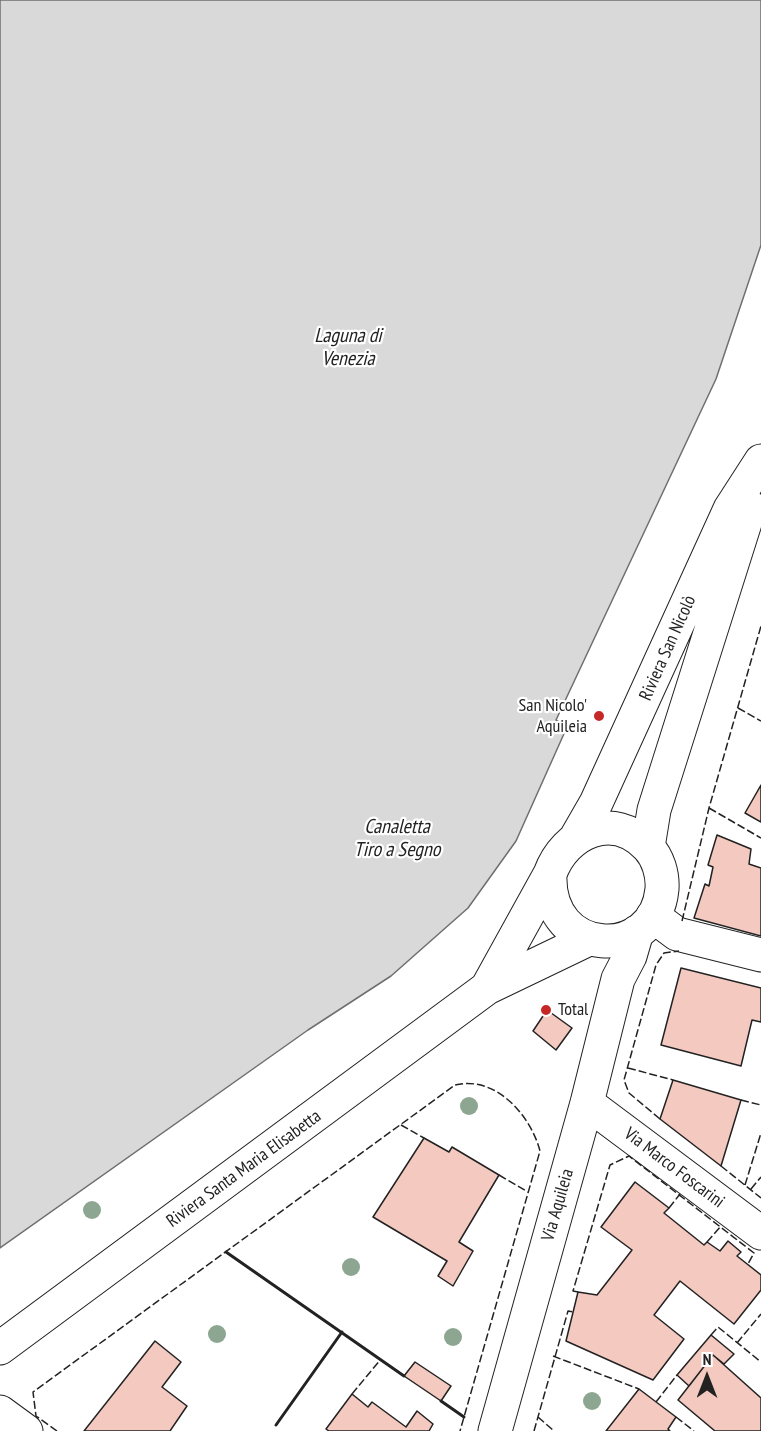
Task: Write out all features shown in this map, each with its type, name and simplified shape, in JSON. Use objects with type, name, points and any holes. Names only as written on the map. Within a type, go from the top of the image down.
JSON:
[{"type":"street","name":"Riviera San Nicolò","points":[[577,836],[596,803],[730,509],[761,460]]},
{"type":"street","name":"Riviera San Nicolò","points":[[648,847],[654,810],[761,474]]},
{"type":"street","points":[[577,836],[595,829],[615,829],[633,835],[648,847],[658,863],[662,881],[661,899],[645,924],[761,955]]},
{"type":"street","name":"Riviera Santa Maria Elisabetta","points":[[487,988],[560,853],[577,836]]},
{"type":"street","points":[[550,874],[549,891],[553,906],[562,921],[574,932],[594,940]]},
{"type":"street","name":"Riviera Santa Maria Elisabetta","points":[[0,1348],[487,988],[594,940],[620,940],[645,924]]},
{"type":"street","name":"Via Aquileia","points":[[495,1431],[587,1103],[618,979],[645,924]]},
{"type":"street","name":"Via Aquileia","points":[[594,940],[612,951],[618,979]]},
{"type":"street","name":"Via Marco Foscarini","points":[[587,1103],[761,1233]]},
{"type":"street","points":[[0,1412],[26,1431]]},
{"type":"water","name":"Laguna di Venezia","points":[[0,0],[761,0],[761,245],[716,379],[556,720],[567,727],[516,841],[468,908],[391,976],[308,1030],[0,1248]]},
{"type":"building","points":[[761,785],[761,822],[745,813]]},
{"type":"building","points":[[717,835],[751,849],[749,864],[761,868],[761,936],[694,918],[705,884],[709,886],[713,867],[708,865]]},
{"type":"building","points":[[681,968],[761,988],[761,1022],[752,1020],[741,1066],[661,1045]]},
{"type":"building","points":[[547,1010],[572,1028],[556,1050],[533,1031]]},
{"type":"building","points":[[673,1080],[741,1100],[721,1166],[660,1119]]},
{"type":"building","points":[[424,1138],[449,1152],[452,1147],[499,1175],[459,1242],[473,1251],[453,1286],[438,1276],[447,1261],[373,1217]]},
{"type":"building","points":[[635,1182],[669,1208],[664,1213],[704,1245],[707,1242],[720,1251],[728,1241],[741,1252],[737,1256],[761,1275],[761,1290],[734,1324],[680,1281],[654,1315],[684,1339],[653,1380],[566,1341],[578,1292],[597,1295],[632,1250],[601,1227]]},
{"type":"building","points":[[711,1335],[734,1354],[724,1364],[713,1355],[689,1386],[677,1375]]},
{"type":"building","points":[[155,1341],[181,1362],[162,1387],[187,1406],[170,1431],[84,1431]]},
{"type":"building","points":[[713,1355],[761,1398],[761,1431],[715,1431],[678,1400]]},
{"type":"building","points":[[415,1362],[451,1386],[441,1401],[404,1376]]},
{"type":"building","points":[[639,1389],[676,1417],[668,1429],[670,1431],[606,1431]]},
{"type":"building","points":[[352,1394],[368,1407],[372,1402],[406,1427],[417,1411],[433,1424],[429,1431],[329,1431],[326,1429]]},
{"type":"fence","points":[[682,921],[709,808],[761,626]]},
{"type":"fence","points":[[738,708],[761,721]]},
{"type":"fence","points":[[709,808],[761,838]]},
{"type":"fence","points":[[660,1119],[629,1093],[624,1080],[656,965],[664,953],[679,951]]},
{"type":"fence","points":[[628,1068],[673,1080]]},
{"type":"fence","points":[[57,1431],[36,1416],[33,1392],[455,1085],[470,1084],[484,1086],[498,1092],[509,1101],[529,1125],[540,1151],[460,1431]]},
{"type":"fence","points":[[741,1100],[761,1105]]},
{"type":"fence","points":[[401,1125],[424,1138]]},
{"type":"fence","points":[[745,1185],[761,1133]]},
{"type":"fence","points":[[578,1292],[573,1291],[610,1165],[629,1156],[754,1253],[748,1264]]},
{"type":"fence","points":[[721,1166],[761,1198]]},
{"type":"fence","points":[[499,1175],[528,1192]]},
{"type":"fence","points":[[751,1189],[761,1177]]},
{"type":"fence","points":[[669,1208],[680,1194]]},
{"type":"fence","points":[[707,1242],[721,1226]]},
{"type":"fence","points":[[534,1431],[568,1311],[573,1312]]},
{"type":"fence","points":[[737,1343],[761,1314]]},
{"type":"fence","points":[[711,1335],[718,1327],[761,1362]]},
{"type":"fence","points":[[553,1356],[639,1389]]},
{"type":"fence","points":[[352,1394],[381,1359]]},
{"type":"fence","points":[[656,1402],[677,1375]]},
{"type":"fence","points":[[538,1417],[554,1431]]},
{"type":"fence","points":[[676,1417],[694,1431]]},
{"type":"wall","points":[[226,1252],[404,1376]]},
{"type":"wall","points":[[276,1425],[342,1332]]},
{"type":"wall","points":[[441,1401],[464,1417]]},
{"type":"place","name":"San Nicolo' Aquileia","points":[[599,716]]},
{"type":"place","name":"Total","points":[[546,1010]]},
{"type":"water label","name":"Canaletta Tiro a Segno","points":[[397,838]]}]
